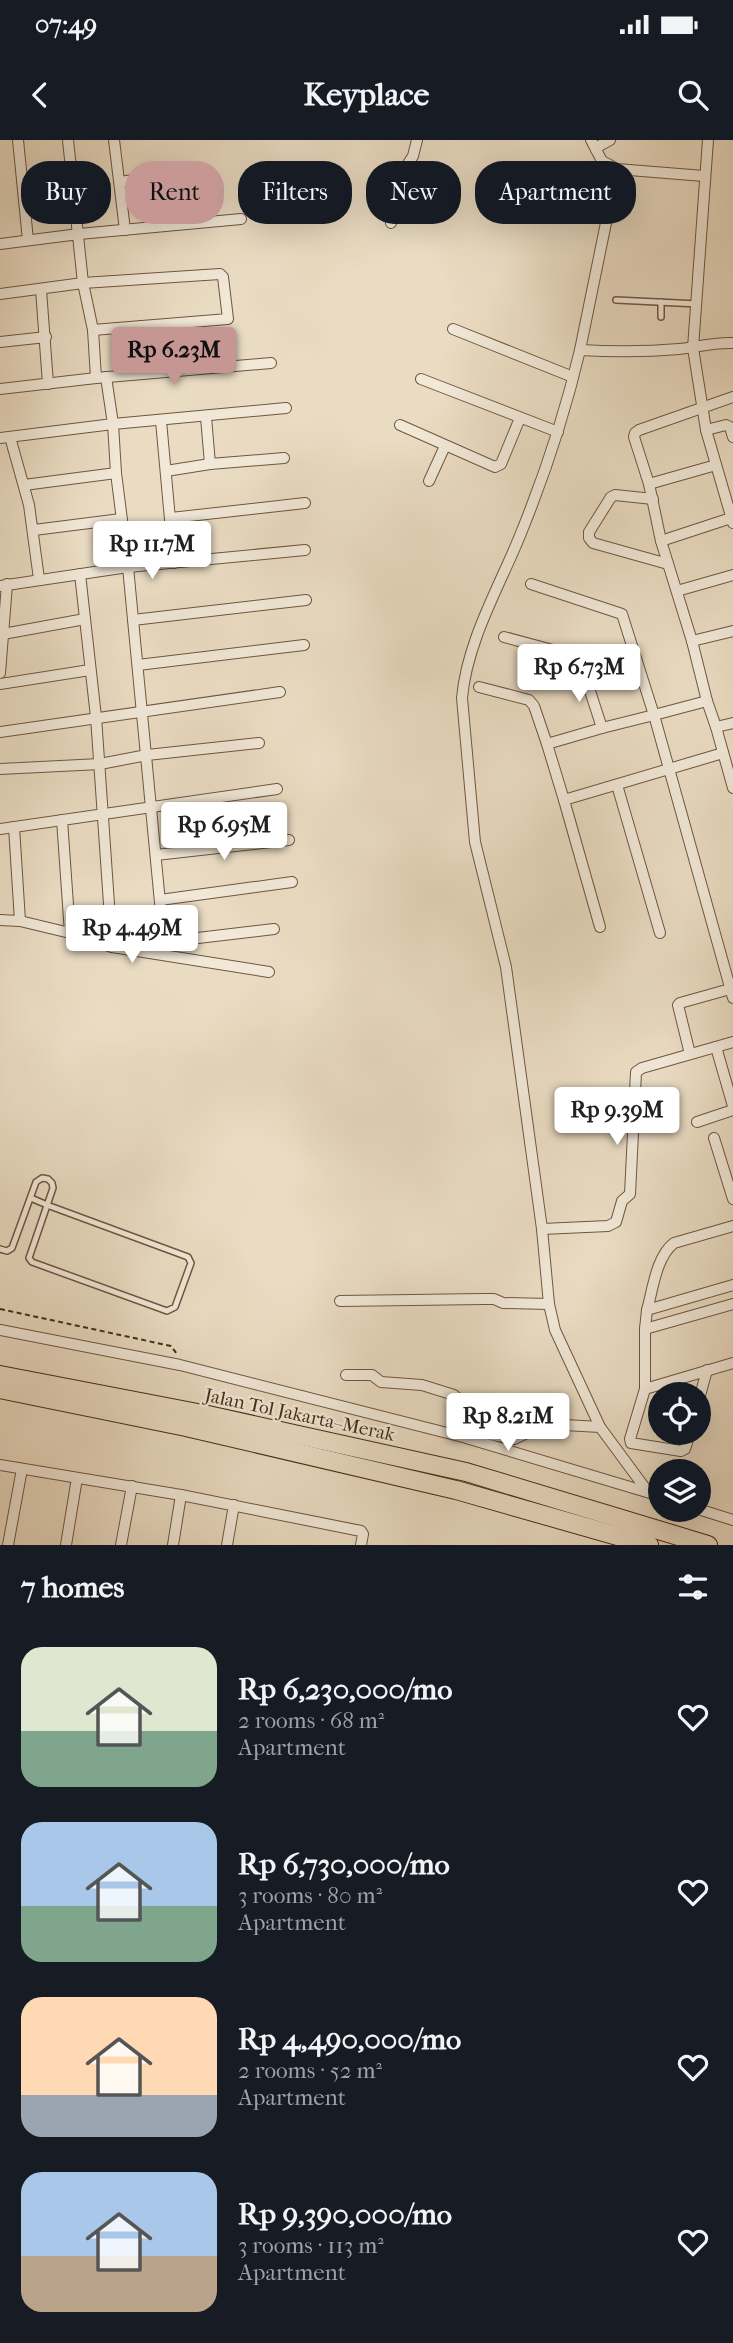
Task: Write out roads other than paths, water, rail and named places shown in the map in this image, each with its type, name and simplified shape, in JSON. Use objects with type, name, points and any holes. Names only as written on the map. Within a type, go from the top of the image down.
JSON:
[{"type":"highway","name":"Jalan Tol Jakarta–Merak","points":[[0,1375],[208,1415],[466,1472],[708,1545]]},
{"type":"highway","name":"Jalan Tol Jakarta–Merak","points":[[0,1390],[186,1427],[456,1490],[649,1545]]},
{"type":"street","points":[[18,140],[28,240]]},
{"type":"street","points":[[68,140],[83,283],[101,378],[113,424],[165,955]]},
{"type":"street","points":[[114,140],[125,230]]},
{"type":"street","points":[[410,161],[417,140]]},
{"type":"street","points":[[590,140],[602,161]]},
{"type":"street","points":[[596,150],[610,140]]},
{"type":"street","points":[[661,541],[732,521],[706,430],[694,348],[708,140]]},
{"type":"street","points":[[636,171],[704,176]]},
{"type":"street","points":[[120,182],[125,181]]},
{"type":"street","points":[[0,244],[238,219]]},
{"type":"street","points":[[606,224],[580,350],[558,432],[520,535],[480,630],[464,676],[462,698],[475,842],[506,967],[542,1229],[549,1304],[555,1330],[600,1427],[648,1492]]},
{"type":"street","points":[[0,294],[83,283],[222,275],[228,319],[93,330]]},
{"type":"street","points":[[41,290],[48,383]]},
{"type":"street","points":[[141,326],[144,374]]},
{"type":"street","points":[[453,329],[573,377]]},
{"type":"street","points":[[0,342],[46,337]]},
{"type":"street","points":[[580,350],[650,351],[694,348],[710,343],[733,343]]},
{"type":"street","points":[[0,389],[271,363]]},
{"type":"street","points":[[421,379],[558,432]]},
{"type":"street","points":[[733,397],[635,433],[635,442],[653,499],[661,541],[733,788]]},
{"type":"street","points":[[39,579],[34,530],[24,485],[5,438],[113,424],[286,408]]},
{"type":"street","points":[[206,417],[210,464]]},
{"type":"street","points":[[400,425],[493,467],[501,464],[520,418]]},
{"type":"street","points":[[160,421],[174,563]]},
{"type":"street","points":[[706,430],[726,425],[730,427],[733,437]]},
{"type":"street","points":[[429,481],[445,446]]},
{"type":"street","points":[[166,471],[210,464],[284,458]]},
{"type":"street","points":[[649,484],[716,465]]},
{"type":"street","points":[[24,485],[116,473]]},
{"type":"street","points":[[653,499],[621,494],[611,497],[589,532],[589,538],[593,543],[668,565]]},
{"type":"street","points":[[171,518],[305,503]]},
{"type":"street","points":[[34,530],[121,519]]},
{"type":"street","points":[[0,673],[4,585],[128,568],[305,550]]},
{"type":"street","points":[[80,574],[96,717],[112,947]]},
{"type":"street","points":[[677,591],[733,575]]},
{"type":"street","points":[[531,584],[622,614],[670,769],[732,993],[678,1005],[690,1054]]},
{"type":"street","points":[[133,620],[306,600]]},
{"type":"street","points":[[3,634],[85,619]]},
{"type":"street","points":[[692,642],[733,631]]},
{"type":"street","points":[[504,637],[575,656],[580,660],[602,727]]},
{"type":"street","points":[[138,665],[304,645]]},
{"type":"street","points":[[0,684],[90,670]]},
{"type":"street","points":[[479,687],[529,699],[534,706],[600,927]]},
{"type":"street","points":[[0,732],[280,692]]},
{"type":"street","points":[[547,744],[602,727],[707,701]]},
{"type":"street","points":[[716,727],[733,723]]},
{"type":"street","points":[[0,769],[100,764],[147,755],[259,743]]},
{"type":"street","points":[[564,800],[723,754]]},
{"type":"street","points":[[617,785],[660,933]]},
{"type":"street","points":[[0,829],[277,789]]},
{"type":"street","points":[[62,820],[70,933]]},
{"type":"street","points":[[14,827],[20,921]]},
{"type":"street","points":[[156,855],[289,840]]},
{"type":"street","points":[[160,900],[292,882]]},
{"type":"street","points":[[0,920],[20,921],[70,933],[112,947],[269,972]]},
{"type":"street","points":[[164,942],[274,929]]},
{"type":"street","points":[[542,1229],[608,1226],[617,1222],[622,1201],[630,1194],[636,1072],[733,1042]]},
{"type":"street","points":[[697,1122],[733,1108],[716,1047]]},
{"type":"street","points":[[714,1139],[733,1199]]},
{"type":"street","points":[[686,1445],[681,1451],[631,1443],[645,1389],[647,1310],[667,1248],[674,1243],[733,1226]]},
{"type":"street","points":[[647,1310],[733,1285]]},
{"type":"street","points":[[340,1301],[494,1299],[503,1303],[549,1304]]},
{"type":"street","points":[[645,1329],[733,1304]]},
{"type":"street","points":[[0,1330],[180,1364],[463,1437],[648,1492]]},
{"type":"street","points":[[645,1389],[733,1363]]},
{"type":"street","points":[[704,1382],[707,1370]]},
{"type":"street","points":[[346,1375],[372,1375],[381,1382],[422,1385],[447,1391],[460,1400],[465,1425],[471,1431],[514,1438],[547,1424],[600,1427]]},
{"type":"street","points":[[0,1465],[132,1486],[361,1531],[361,1545]]},
{"type":"street","points":[[8,1545],[22,1468]]},
{"type":"street","points":[[66,1545],[77,1478]]},
{"type":"street","points":[[121,1545],[132,1486]]},
{"type":"street","points":[[173,1545],[181,1495]]},
{"type":"street","points":[[227,1545],[234,1505]]},
{"type":"street","points":[[711,1513],[733,1520]]},
{"type":"street","points":[[0,1524],[12,1527]]},
{"type":"lane","points":[[616,300],[698,304]]},
{"type":"lane","points":[[661,302],[661,317]]},
{"type":"lane","points":[[0,1249],[7,1251],[12,1248],[36,1182],[42,1178],[48,1179],[53,1188],[47,1205],[29,1258],[32,1262],[167,1311],[175,1307],[191,1263],[190,1258],[47,1205],[31,1198]]}]
